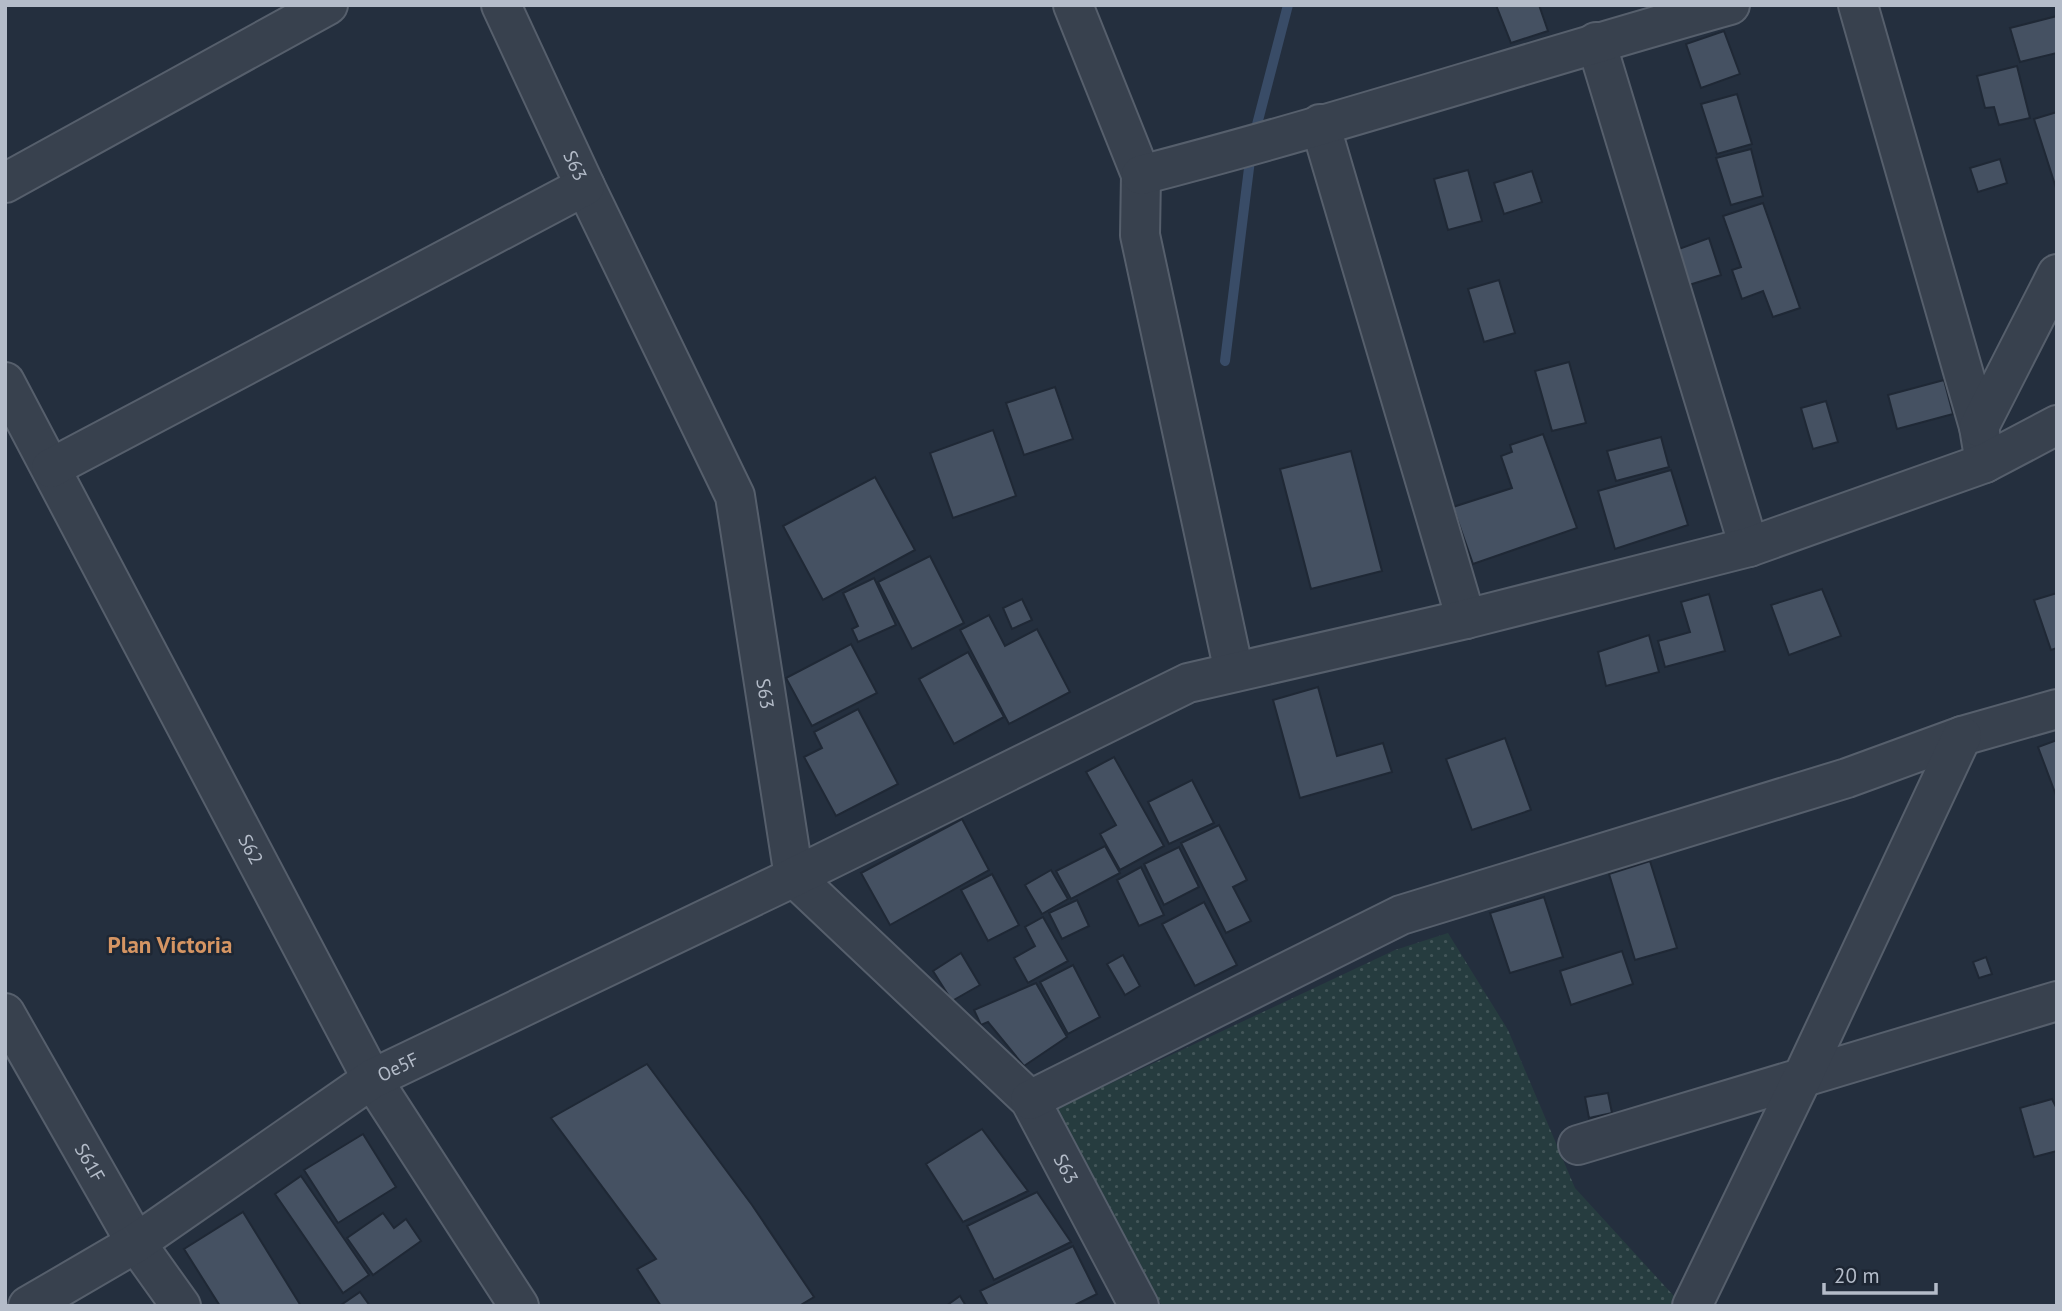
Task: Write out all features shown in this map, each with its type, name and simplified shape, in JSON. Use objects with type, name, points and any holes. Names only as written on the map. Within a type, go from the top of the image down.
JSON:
[{"type":"street","points":[[5,183],[328,5]]},
{"type":"street","name":"S63","points":[[501,5],[735,496],[794,877],[1030,1100],[1139,1306]]},
{"type":"street","points":[[1073,5],[1141,175],[1140,235],[1234,672]]},
{"type":"street","points":[[1141,175],[1252,146],[1596,42],[1730,5]]},
{"type":"street","points":[[1858,5],[1982,445]]},
{"type":"street","points":[[1596,42],[1749,547]]},
{"type":"street","points":[[1320,124],[1466,619]]},
{"type":"street","points":[[51,468],[585,186]]},
{"type":"street","points":[[1982,445],[2057,274]]},
{"type":"street","name":"S62","points":[[5,382],[372,1079],[519,1306]]},
{"type":"street","name":"Oe5F","points":[[28,1306],[136,1243],[372,1079],[794,877],[1188,683],[1466,619],[1749,547],[1982,445],[2057,425]]},
{"type":"street","points":[[1030,1100],[1401,915],[1847,778],[1962,736],[2057,709]]},
{"type":"street","points":[[1692,1306],[1962,736]]},
{"type":"street","points":[[1578,1145],[2057,1000]]},
{"type":"street","name":"S61F","points":[[5,1013],[136,1243],[181,1306]]},
{"type":"green space","points":[[1448,933],[1508,1030],[1575,1188],[1683,1306],[1162,1306],[1056,1109],[1395,950]]},
{"type":"building","points":[[1496,5],[1539,5],[1548,31],[1511,43]]},
{"type":"building","points":[[2057,16],[2057,53],[2020,62],[2010,28]]},
{"type":"building","points":[[1724,31],[1740,74],[1701,88],[1686,44]]},
{"type":"building","points":[[2017,66],[2030,118],[1999,125],[1994,107],[1985,108],[1977,76]]},
{"type":"building","points":[[1737,94],[1752,144],[1717,154],[1701,104]]},
{"type":"building","points":[[2057,112],[2057,191],[2034,119]]},
{"type":"building","points":[[1751,149],[1763,196],[1731,205],[1716,158]]},
{"type":"building","points":[[2000,159],[2007,183],[1978,192],[1970,168]]},
{"type":"building","points":[[1468,170],[1482,221],[1448,230],[1434,179]]},
{"type":"building","points":[[1532,171],[1542,202],[1504,214],[1494,183]]},
{"type":"building","points":[[1763,203],[1800,308],[1773,317],[1763,291],[1742,299],[1732,270],[1741,267],[1723,216]]},
{"type":"building","points":[[1709,238],[1721,275],[1689,285],[1676,250]]},
{"type":"building","points":[[1499,280],[1515,333],[1484,342],[1468,289]]},
{"type":"building","points":[[1569,362],[1586,423],[1552,431],[1535,371]]},
{"type":"building","points":[[1944,380],[1953,414],[1897,429],[1888,395]]},
{"type":"building","points":[[1055,387],[1073,439],[1024,455],[1006,403]]},
{"type":"building","points":[[1826,401],[1838,442],[1813,449],[1801,408]]},
{"type":"building","points":[[993,430],[1016,496],[953,518],[930,453]]},
{"type":"building","points":[[1543,434],[1577,528],[1473,564],[1453,507],[1512,488],[1501,456],[1512,452],[1510,445]]},
{"type":"building","points":[[1661,437],[1669,467],[1616,481],[1607,451]]},
{"type":"building","points":[[1351,451],[1382,571],[1311,589],[1280,469]]},
{"type":"building","points":[[1671,470],[1688,525],[1615,549],[1598,491]]},
{"type":"building","points":[[875,477],[915,550],[823,600],[783,526]]},
{"type":"building","points":[[930,556],[964,623],[912,649],[878,582]]},
{"type":"building","points":[[874,578],[896,625],[858,642],[852,629],[858,626],[843,593]]},
{"type":"building","points":[[1822,589],[1841,636],[1789,655],[1771,605]]},
{"type":"building","points":[[2057,593],[2057,648],[2051,650],[2034,600]]},
{"type":"building","points":[[1709,594],[1725,651],[1665,667],[1658,641],[1690,632],[1681,602]]},
{"type":"building","points":[[1022,599],[1032,620],[1012,629],[1003,608]]},
{"type":"building","points":[[989,615],[1005,646],[1037,629],[1070,692],[1009,724],[960,630]]},
{"type":"building","points":[[1649,635],[1659,672],[1606,686],[1598,652]]},
{"type":"building","points":[[851,644],[877,693],[812,726],[786,678]]},
{"type":"building","points":[[968,652],[1004,717],[954,744],[919,679]]},
{"type":"building","points":[[1318,687],[1337,756],[1383,743],[1392,772],[1300,798],[1273,700]]},
{"type":"building","points":[[858,709],[898,784],[836,816],[804,757],[822,748],[814,732]]},
{"type":"building","points":[[1505,738],[1531,810],[1472,830],[1446,759]]},
{"type":"building","points":[[2057,740],[2057,798],[2038,747]]},
{"type":"building","points":[[1114,757],[1164,846],[1120,870],[1100,834],[1116,825],[1086,772]]},
{"type":"building","points":[[1192,780],[1214,823],[1169,844],[1148,802]]},
{"type":"building","points":[[962,819],[989,870],[890,925],[861,873]]},
{"type":"building","points":[[1219,825],[1247,880],[1233,887],[1251,921],[1226,933],[1181,843]]},
{"type":"building","points":[[1105,846],[1120,873],[1071,899],[1056,871]]},
{"type":"building","points":[[1179,847],[1199,887],[1164,905],[1144,864]]},
{"type":"building","points":[[1650,861],[1677,948],[1635,960],[1609,874]]},
{"type":"building","points":[[1141,867],[1164,915],[1139,926],[1117,880]]},
{"type":"building","points":[[1051,870],[1068,899],[1042,914],[1025,885]]},
{"type":"building","points":[[992,874],[1019,925],[988,941],[961,890]]},
{"type":"building","points":[[1544,897],[1563,957],[1510,973],[1490,913]]},
{"type":"building","points":[[1077,900],[1089,926],[1062,939],[1049,913]]},
{"type":"building","points":[[1204,902],[1237,965],[1195,986],[1162,924]]},
{"type":"building","points":[[1043,917],[1068,961],[1028,983],[1014,958],[1035,946],[1025,927]]},
{"type":"building","points":[[1622,951],[1633,984],[1571,1005],[1560,971]]},
{"type":"building","points":[[961,953],[980,985],[952,1001],[933,971]]},
{"type":"building","points":[[1123,955],[1140,986],[1125,995],[1107,964]]},
{"type":"building","points":[[1986,957],[1992,974],[1979,978],[1973,962]]},
{"type":"building","points":[[1073,965],[1100,1017],[1068,1034],[1040,982]]},
{"type":"building","points":[[1036,983],[1067,1037],[1024,1066],[988,1022],[981,1025],[974,1010]]},
{"type":"building","points":[[647,1064],[752,1205],[814,1297],[799,1306],[661,1306],[637,1269],[656,1259],[551,1118]]},
{"type":"building","points":[[1608,1093],[1612,1113],[1589,1118],[1585,1097]]},
{"type":"building","points":[[2052,1099],[2057,1109],[2057,1151],[2034,1157],[2020,1108]]},
{"type":"building","points":[[982,1129],[1028,1191],[963,1222],[926,1164]]},
{"type":"building","points":[[363,1134],[396,1187],[338,1223],[304,1170]]},
{"type":"building","points":[[301,1176],[369,1275],[343,1293],[275,1194]]},
{"type":"building","points":[[1037,1192],[1071,1242],[994,1280],[967,1226]]},
{"type":"building","points":[[243,1212],[301,1306],[220,1306],[184,1249]]},
{"type":"building","points":[[383,1213],[394,1228],[406,1219],[421,1241],[373,1275],[347,1238]]},
{"type":"building","points":[[1073,1246],[1097,1294],[1073,1306],[988,1306],[980,1291]]},
{"type":"building","points":[[360,1292],[370,1306],[341,1306],[341,1305]]},
{"type":"building","points":[[960,1296],[966,1306],[946,1306]]},
{"type":"waterway","points":[[1254,136],[1288,5]]},
{"type":"waterway","points":[[1225,361],[1251,152]]},
{"type":"district","name":"Plan Victoria","points":[[170,945]]}]
